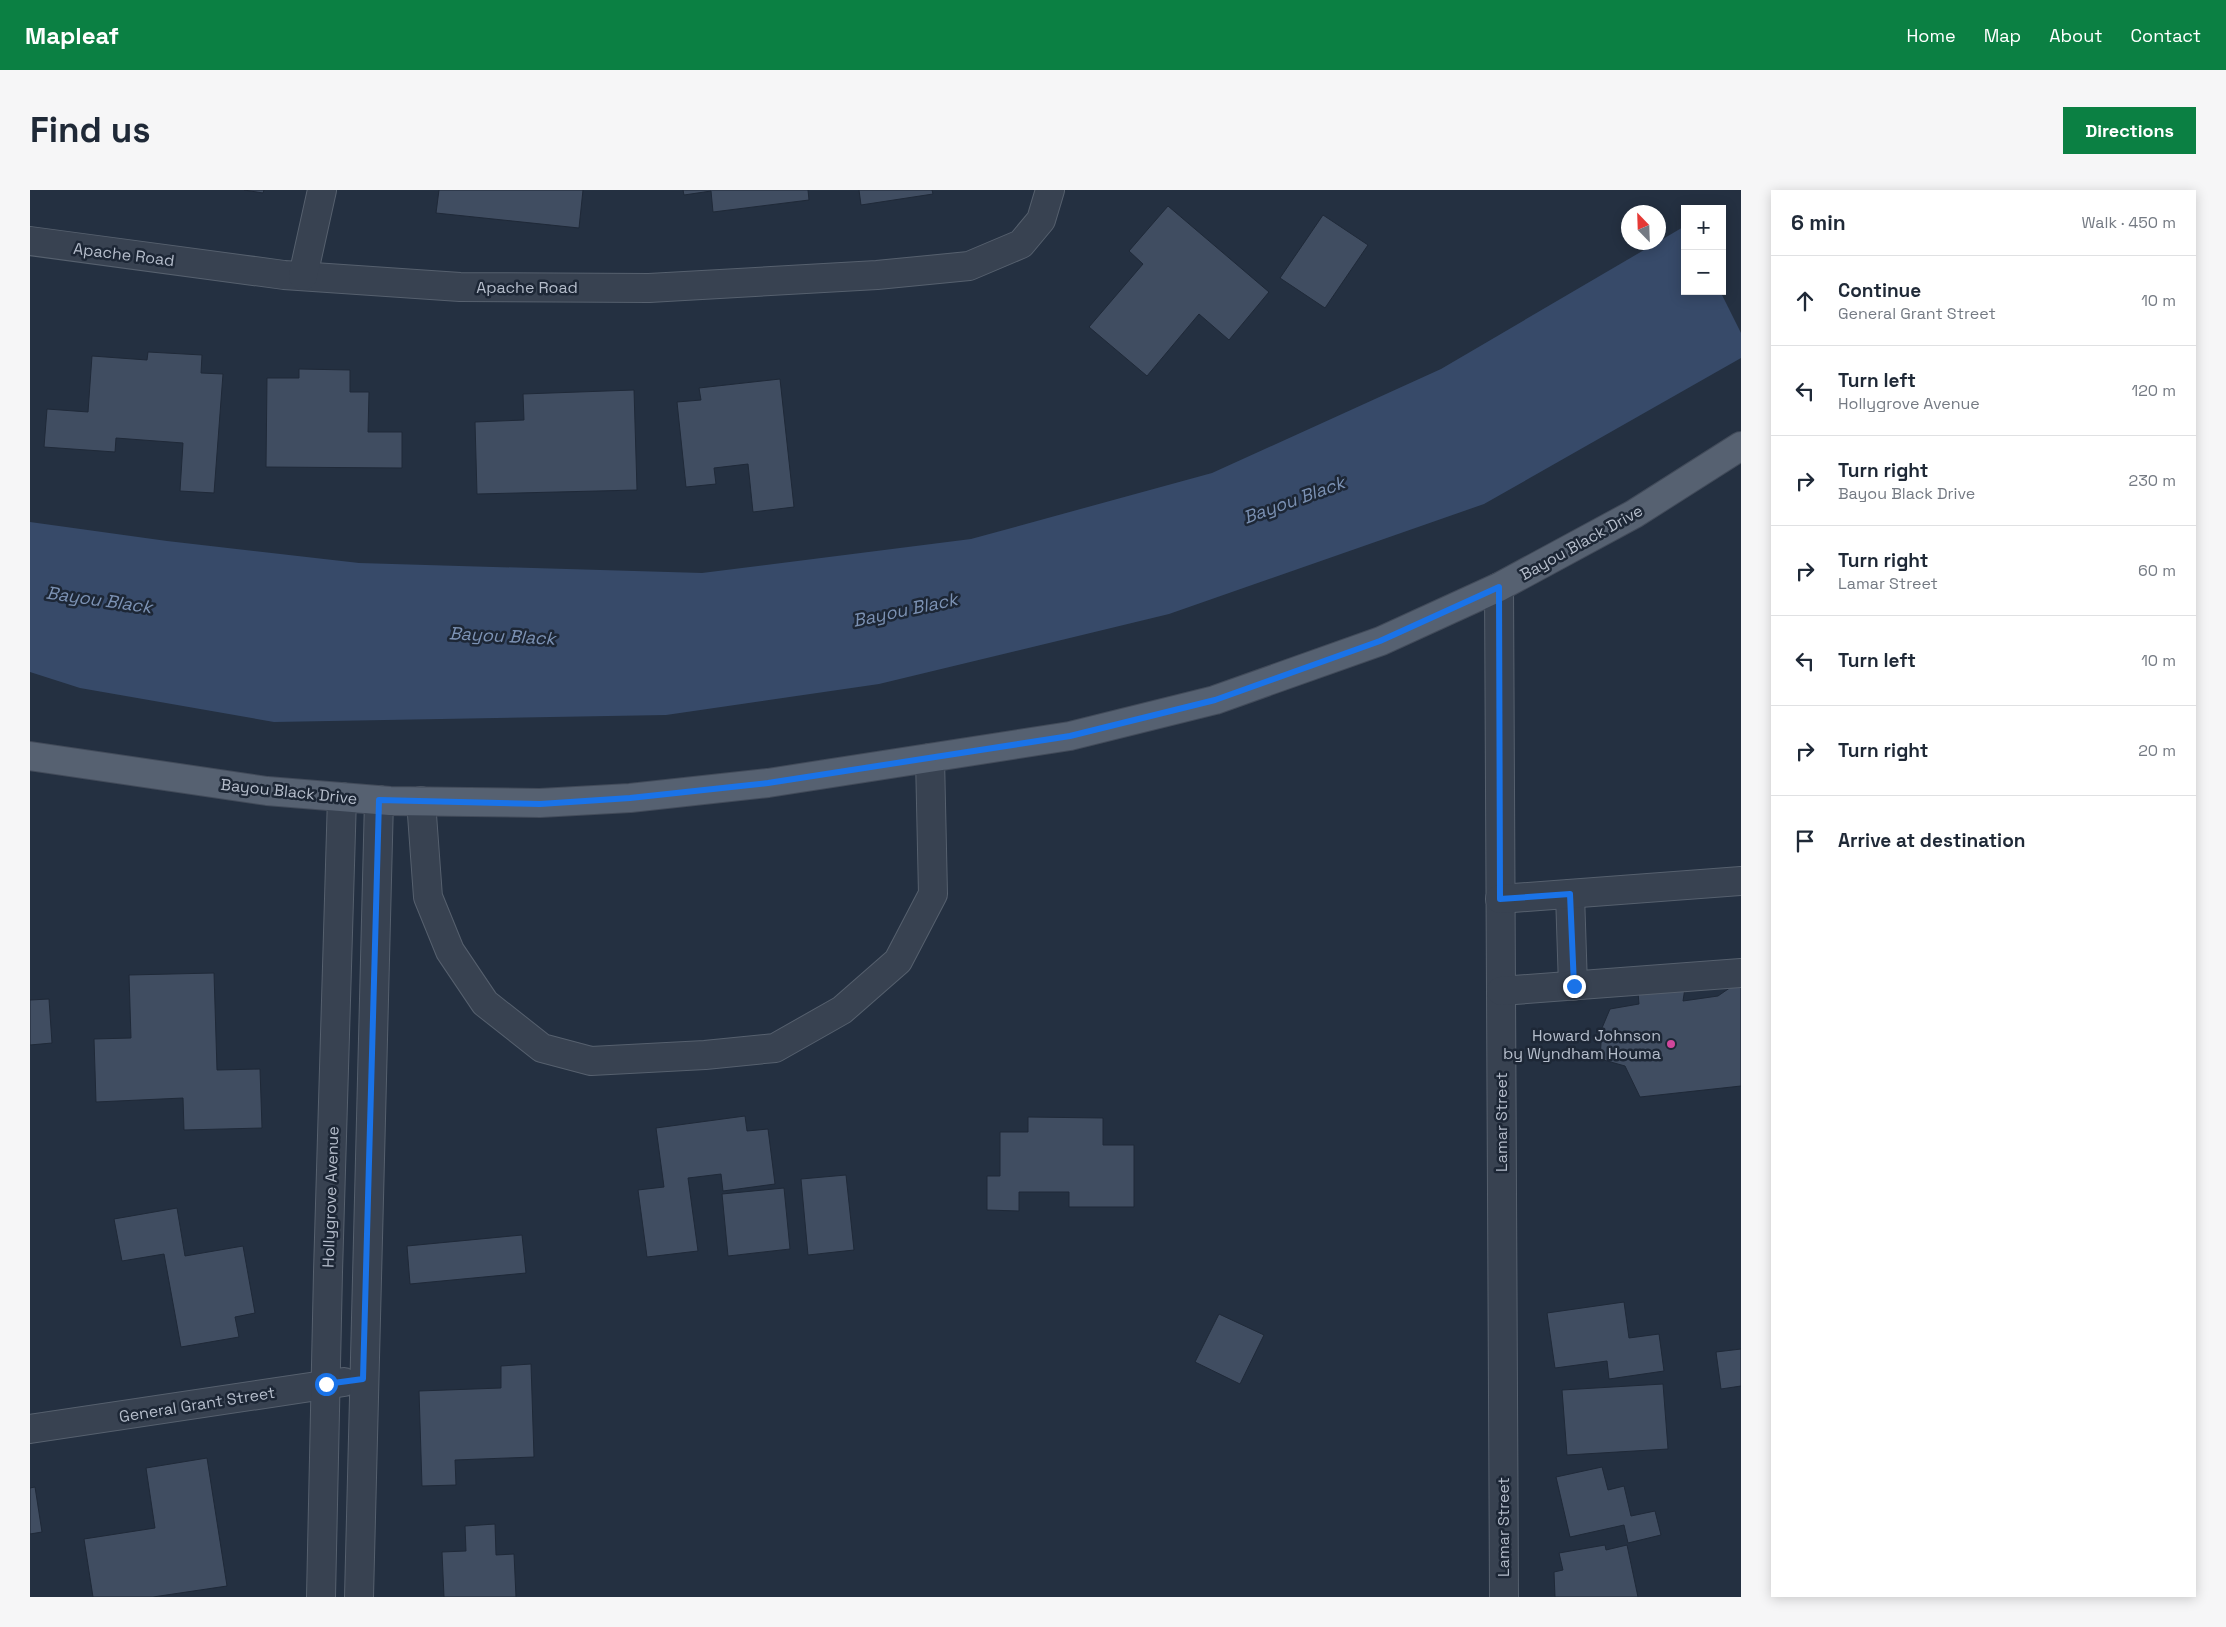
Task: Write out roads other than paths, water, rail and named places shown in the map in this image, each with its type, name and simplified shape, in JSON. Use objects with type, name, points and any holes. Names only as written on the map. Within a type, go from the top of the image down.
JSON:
[{"type":"main road","name":"Bayou Black Drive","points":[[30,756],[267,791],[379,800],[540,804],[630,798],[768,783],[1070,736],[1215,700],[1380,641],[1499,587],[1634,514],[1741,446]]},
{"type":"street","points":[[303,276],[322,190]]},
{"type":"street","name":"Apache Road","points":[[30,241],[303,276],[460,287],[649,288],[877,275],[969,266],[1021,244],[1041,220],[1050,190]]},
{"type":"street","name":"Lamar Street","points":[[1499,587],[1504,1597]]},
{"type":"street","points":[[421,801],[428,897],[450,951],[485,1003],[542,1048],[591,1061],[704,1055],[775,1048],[842,1010],[898,961],[933,894],[930,758]]},
{"type":"street","name":"Hollygrove Avenue","points":[[322,1597],[342,797]]},
{"type":"street","points":[[359,1597],[379,800]]},
{"type":"street","points":[[1500,899],[1741,881]]},
{"type":"street","points":[[1570,894],[1574,986]]},
{"type":"street","points":[[1501,991],[1741,973]]},
{"type":"street","name":"General Grant Street","points":[[30,1429],[363,1379]]},
{"type":"water","name":"Bayou Black","points":[[1681,228],[1681,295],[1722,295],[1741,333],[1741,358],[1484,504],[1169,614],[879,684],[666,715],[274,722],[80,688],[30,672],[30,522],[167,541],[359,563],[702,573],[971,539],[1212,473],[1441,369],[1644,250],[1666,250],[1666,237]]},
{"type":"place","name":"Howard Johnson by Wyndham Houma","points":[[1671,1044]]}]
